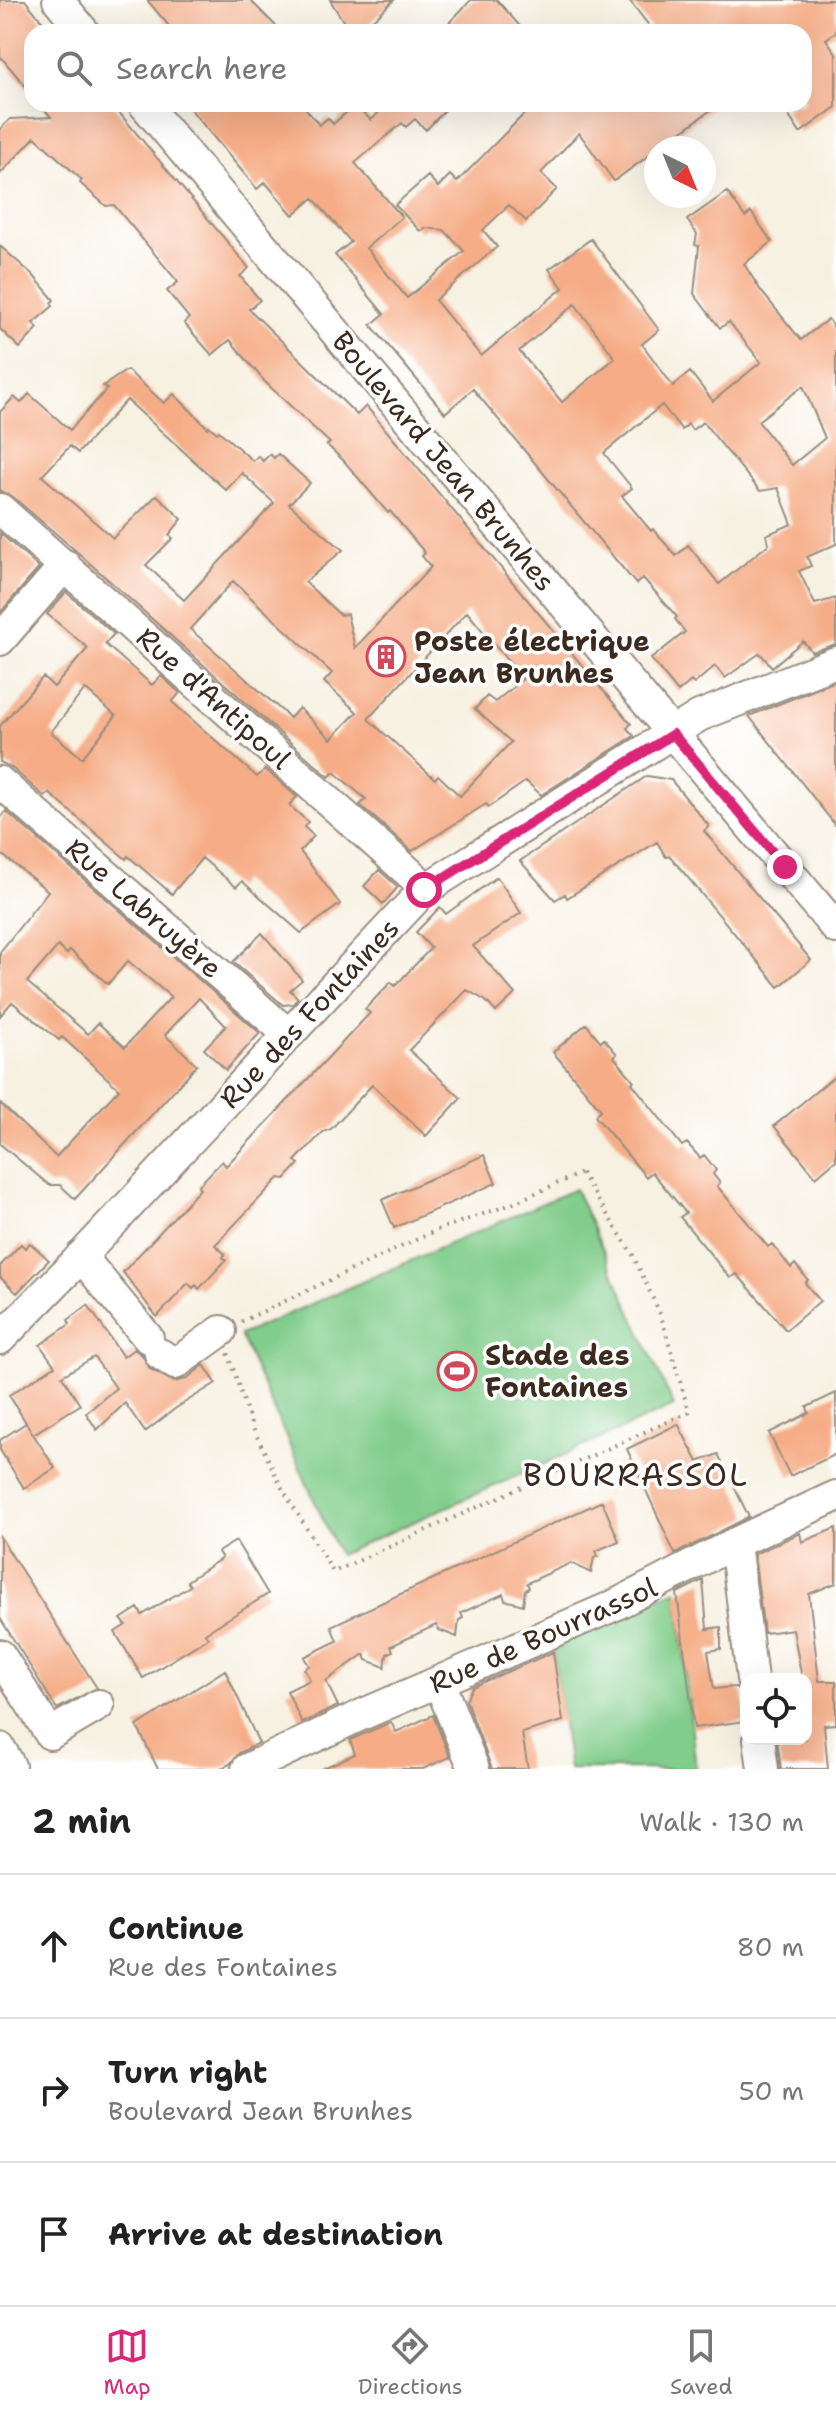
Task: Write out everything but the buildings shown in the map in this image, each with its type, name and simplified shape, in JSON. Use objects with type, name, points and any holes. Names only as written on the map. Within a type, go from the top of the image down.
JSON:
[{"type":"street","points":[[58,0],[78,24]]},
{"type":"street","name":"Boulevard Jean Brunhes","points":[[151,112],[836,928]]},
{"type":"street","name":"Rue d'Antipoul","points":[[0,509],[414,877],[424,890]]},
{"type":"street","points":[[0,640],[65,565]]},
{"type":"street","name":"Rue des Fontaines","points":[[0,1339],[424,890],[712,710],[836,662]]},
{"type":"street","name":"Rue Labruyère","points":[[0,782],[288,1034]]},
{"type":"street","points":[[81,1256],[154,1346],[175,1364],[221,1331]]},
{"type":"street","name":"Rue de Bourrassol","points":[[259,1767],[439,1682],[613,1606],[735,1543],[836,1496]]},
{"type":"street","points":[[735,1543],[751,1673]]},
{"type":"street","points":[[0,1655],[50,1734],[99,1705]]},
{"type":"street","points":[[439,1682],[474,1769]]},
{"type":"street","points":[[760,1745],[763,1769]]},
{"type":"path","points":[[581,1173],[633,1255],[661,1316],[689,1412],[333,1572],[282,1488],[251,1424],[221,1331],[437,1230],[509,1205],[581,1173]]},
{"type":"green space","name":"Stade des Fontaines","points":[[575,1189],[674,1406],[339,1555],[240,1335]]},
{"type":"green space","points":[[677,1590],[696,1769],[569,1769],[552,1644]]},
{"type":"place","name":"Poste électrique Jean Brunhes","points":[[386,657]]},
{"type":"place","name":"Stade des Fontaines","points":[[457,1371]]},
{"type":"district","name":"BOURRASSOL","points":[[636,1475]]},
{"type":"route","points":[[424,890],[673,734],[785,867]]}]
